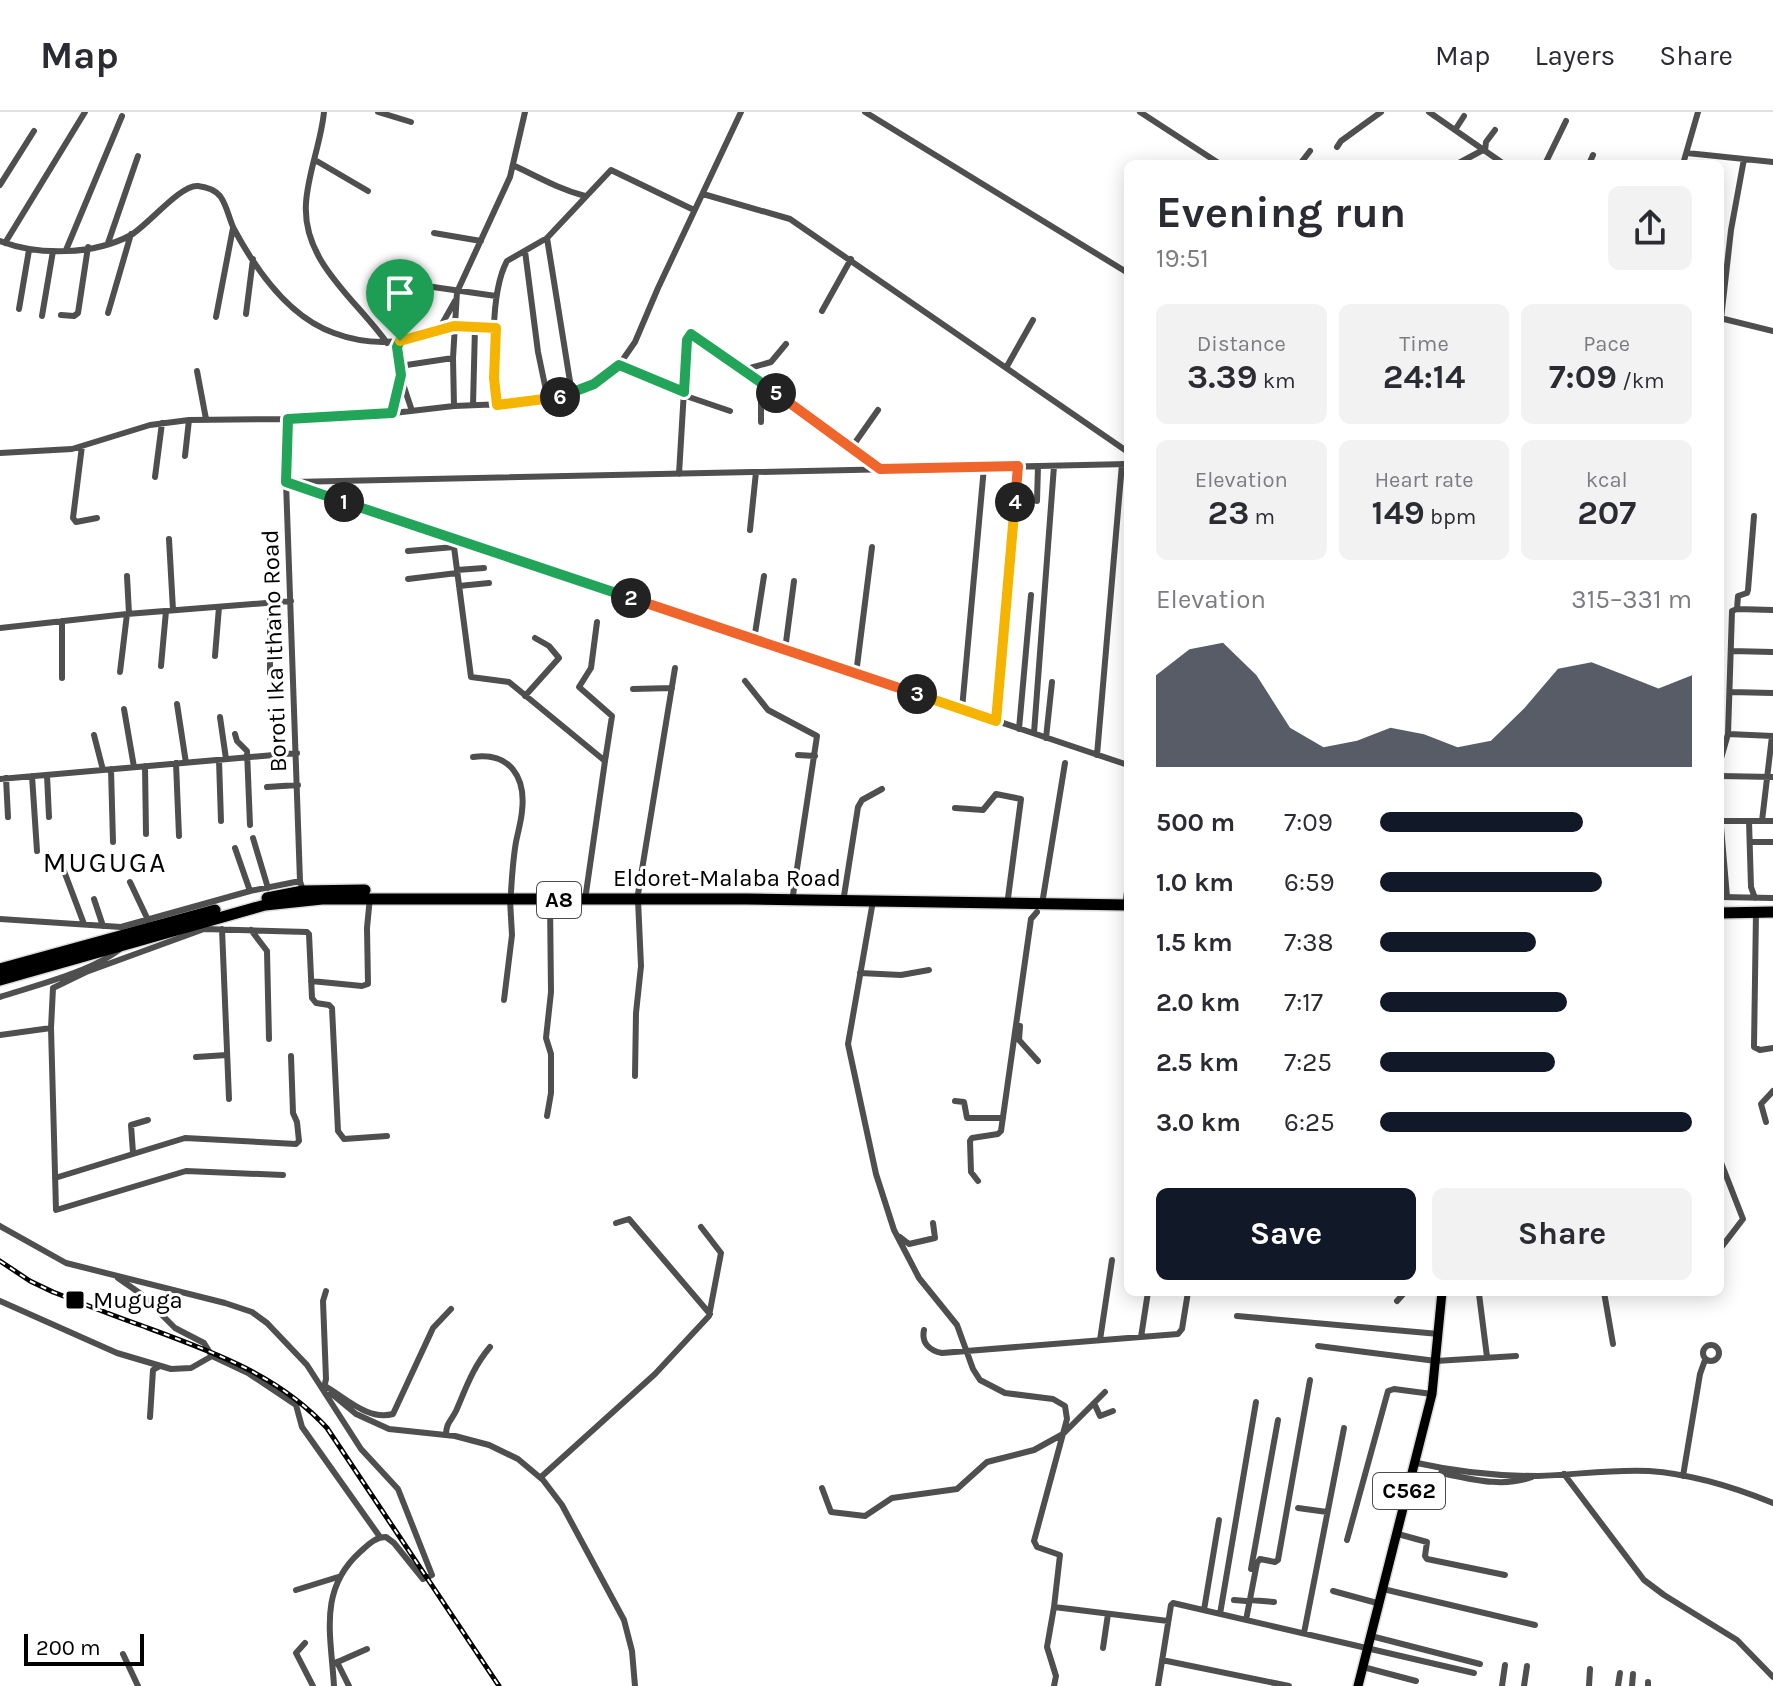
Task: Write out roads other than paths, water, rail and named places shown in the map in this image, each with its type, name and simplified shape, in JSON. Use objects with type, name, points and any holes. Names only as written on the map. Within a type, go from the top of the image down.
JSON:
[{"type":"highway","name":"Eldoret-Malaba Road","points":[[0,969],[302,886],[550,900],[793,895],[1008,898],[1039,905]]},
{"type":"highway","name":"Eldoret-Malaba Road","points":[[0,980],[265,905],[370,897],[586,893],[638,897],[1039,905],[1124,901]]},
{"type":"highway","points":[[1724,900],[1773,910]]},
{"type":"highway","points":[[1724,913],[1773,910]]},
{"type":"main road","name":"C562","points":[[1358,1686],[1432,1394],[1442,1296]]},
{"type":"street","points":[[85,112],[2,242],[29,250],[53,251],[108,243],[131,234],[156,216],[184,188],[208,188],[221,197],[233,228],[272,288],[323,328],[341,335],[387,343],[454,326],[496,328]]},
{"type":"street","points":[[324,112],[306,202],[311,246],[387,343]]},
{"type":"street","points":[[378,112],[411,122]]},
{"type":"street","points":[[438,331],[510,177],[525,112]]},
{"type":"street","points":[[0,453],[62,451],[162,423],[206,419],[288,419],[497,405],[548,400],[594,384],[619,365],[635,342],[741,112]]},
{"type":"street","points":[[865,112],[1124,271]]},
{"type":"street","points":[[1140,112],[1214,160]]},
{"type":"street","points":[[1337,147],[1381,112]]},
{"type":"street","points":[[1429,112],[1498,160]]},
{"type":"street","points":[[1684,160],[1698,112]]},
{"type":"street","points":[[66,250],[122,116]]},
{"type":"street","points":[[1455,130],[1464,116]]},
{"type":"street","points":[[1547,160],[1566,121]]},
{"type":"street","points":[[1465,160],[1484,150],[1495,130]]},
{"type":"street","points":[[0,185],[34,131]]},
{"type":"street","points":[[1303,160],[1310,151]]},
{"type":"street","points":[[1687,153],[1773,162]]},
{"type":"street","points":[[1591,160],[1593,155]]},
{"type":"street","points":[[108,243],[138,156]]},
{"type":"street","points":[[1724,286],[1744,159]]},
{"type":"street","points":[[315,160],[368,191]]},
{"type":"street","points":[[513,165],[559,189],[585,196]]},
{"type":"street","points":[[497,405],[494,378],[496,296],[499,278],[507,261],[547,238],[611,170],[694,210]]},
{"type":"street","points":[[703,194],[790,219],[1124,449]]},
{"type":"street","points":[[216,317],[233,228]]},
{"type":"street","points":[[434,233],[481,241]]},
{"type":"street","points":[[108,313],[131,234]]},
{"type":"street","points":[[547,238],[572,394]]},
{"type":"street","points":[[61,315],[74,316],[78,313],[88,247]]},
{"type":"street","points":[[19,309],[29,250]]},
{"type":"street","points":[[42,316],[53,251]]},
{"type":"street","points":[[525,251],[538,352],[548,400]]},
{"type":"street","points":[[246,314],[253,259]]},
{"type":"street","points":[[822,311],[851,259]]},
{"type":"street","points":[[433,287],[457,295],[496,296]]},
{"type":"street","points":[[454,406],[457,295]]},
{"type":"street","points":[[1724,319],[1773,331]]},
{"type":"street","points":[[1006,368],[1033,320]]},
{"type":"street","points":[[473,405],[475,327]]},
{"type":"street","points":[[679,474],[687,340],[691,334],[880,469]]},
{"type":"street","points":[[400,341],[397,347],[401,375],[412,411]]},
{"type":"street","points":[[743,370],[771,362],[786,344]]},
{"type":"street","points":[[400,366],[453,358]]},
{"type":"street","points":[[619,365],[730,411]]},
{"type":"street","points":[[197,371],[206,419]]},
{"type":"street","points":[[392,413],[401,375]]},
{"type":"street","points":[[761,383],[761,422]]},
{"type":"street","points":[[852,447],[878,410]]},
{"type":"street","name":"Boroti Ika Ithano Road","points":[[288,419],[286,482],[302,886]]},
{"type":"street","points":[[185,456],[189,420]]},
{"type":"street","points":[[155,477],[162,423]]},
{"type":"street","points":[[82,446],[73,518],[76,522],[97,518]]},
{"type":"street","points":[[286,482],[1124,464]]},
{"type":"street","points":[[996,721],[1018,466]]},
{"type":"street","points":[[1037,501],[1038,466]]},
{"type":"street","points":[[1034,733],[1054,466]]},
{"type":"street","points":[[962,709],[984,467]]},
{"type":"street","points":[[750,530],[756,472]]},
{"type":"street","points":[[1097,755],[1124,474]]},
{"type":"street","points":[[286,482],[1124,764]]},
{"type":"street","points":[[1737,609],[1738,596],[1748,590],[1754,516]]},
{"type":"street","points":[[161,666],[170,611],[169,539]]},
{"type":"street","points":[[408,551],[452,547],[471,677],[507,681],[605,761]]},
{"type":"street","points":[[856,674],[872,547]]},
{"type":"street","points":[[408,579],[484,568]]},
{"type":"street","points":[[120,672],[128,614],[127,576]]},
{"type":"street","points":[[754,640],[764,576]]},
{"type":"street","points":[[785,650],[794,581]]},
{"type":"street","points":[[459,586],[489,583]]},
{"type":"street","points":[[1019,729],[1031,595]]},
{"type":"street","points":[[0,628],[291,601]]},
{"type":"street","points":[[270,603],[270,673]]},
{"type":"street","points":[[215,656],[219,607]]},
{"type":"street","points":[[1724,748],[1729,724],[1732,611],[1773,610]]},
{"type":"street","points":[[62,621],[62,678]]},
{"type":"street","points":[[586,893],[612,716],[579,687],[591,668],[597,622]]},
{"type":"street","points":[[525,696],[559,658],[549,646],[535,638]]},
{"type":"street","points":[[1731,651],[1773,652]]},
{"type":"street","points":[[635,1076],[636,1013],[641,966],[638,897],[675,668]]},
{"type":"street","points":[[1724,680],[1730,680]]},
{"type":"street","points":[[745,681],[768,710],[816,734],[793,895]]},
{"type":"street","points":[[1046,738],[1052,682]]},
{"type":"street","points":[[633,689],[672,688]]},
{"type":"street","points":[[1730,692],[1773,693]]},
{"type":"street","points":[[177,704],[186,763]]},
{"type":"street","points":[[124,709],[134,767]]},
{"type":"street","points":[[220,717],[221,821]]},
{"type":"street","points":[[1724,723],[1729,724]]},
{"type":"street","points":[[235,734],[248,757],[250,825]]},
{"type":"street","points":[[1728,734],[1772,736],[1770,777],[1762,821]]},
{"type":"street","points":[[94,735],[103,770]]},
{"type":"street","points":[[8,817],[3,778],[297,753]]},
{"type":"street","points":[[798,755],[815,756]]},
{"type":"street","points":[[473,757],[502,759],[517,776],[523,809],[510,896],[512,935],[504,1000]]},
{"type":"street","points":[[176,763],[179,836]]},
{"type":"street","points":[[1038,1061],[1019,1038],[1065,763]]},
{"type":"street","points":[[145,766],[146,834]]},
{"type":"street","points":[[111,769],[113,842]]},
{"type":"street","points":[[47,775],[49,817]]},
{"type":"street","points":[[32,776],[37,851]]},
{"type":"street","points":[[1724,776],[1770,777]]},
{"type":"street","points":[[267,787],[298,785]]},
{"type":"street","points":[[844,896],[858,807],[862,800],[882,789]]},
{"type":"street","points":[[955,808],[983,810],[997,793],[1021,799],[1008,898]]},
{"type":"street","points":[[1724,821],[1773,821]]},
{"type":"street","points":[[1749,821],[1751,887],[1755,898]]},
{"type":"street","points":[[253,838],[268,888]]},
{"type":"street","points":[[1750,842],[1773,842]]},
{"type":"street","points":[[235,848],[250,891]]},
{"type":"street","points":[[64,871],[84,924]]},
{"type":"street","points":[[130,882],[148,920]]},
{"type":"street","points":[[0,919],[121,927],[250,891],[302,886]]},
{"type":"street","points":[[311,981],[368,984],[370,897]]},
{"type":"street","points":[[1724,900],[1773,898]]},
{"type":"street","points":[[94,899],[103,926]]},
{"type":"street","points":[[547,1116],[551,1095],[551,1054],[546,1038],[551,996],[550,900]]},
{"type":"street","points":[[873,901],[849,1035],[850,1054],[876,1174],[896,1234],[919,1278],[951,1316],[975,1375],[990,1387],[1005,1393],[1053,1399],[1062,1403],[1067,1410],[1034,1541],[1037,1547],[1060,1555],[1047,1647],[1056,1676],[1054,1686]]},
{"type":"street","points":[[978,1181],[971,1172],[970,1141],[972,1138],[999,1134],[1031,919],[1039,905]]},
{"type":"street","points":[[1756,912],[1754,1047],[1760,1050],[1773,1048]]},
{"type":"street","points":[[283,1175],[186,1171],[57,1210],[51,1028],[54,987],[204,929],[309,933],[313,1000],[332,1008],[338,1131],[344,1139],[387,1136]]},
{"type":"street","points":[[222,929],[229,1099]]},
{"type":"street","points":[[251,930],[267,954],[269,1039]]},
{"type":"street","points":[[0,997],[111,956],[126,944]]},
{"type":"street","points":[[860,973],[901,975],[929,970]]},
{"type":"street","points":[[0,1035],[51,1028]]},
{"type":"street","points":[[196,1057],[227,1055]]},
{"type":"street","points":[[55,1178],[187,1138],[298,1143],[297,1122],[293,1113],[291,1056]]},
{"type":"street","points":[[1766,1122],[1761,1104],[1773,1091]]},
{"type":"street","points":[[955,1101],[964,1102],[967,1118],[1003,1118]]},
{"type":"street","points":[[133,1153],[131,1125],[148,1120]]},
{"type":"street","points":[[1724,1170],[1743,1219],[1724,1244]]},
{"type":"street","points":[[616,1223],[629,1219],[710,1314]]},
{"type":"street","points":[[896,1234],[909,1244],[935,1238],[933,1223]]},
{"type":"street","points":[[0,1226],[66,1263],[112,1274],[225,1303],[252,1312],[285,1339],[326,1389],[361,1449],[398,1489],[432,1575],[423,1579],[392,1541],[380,1537],[302,1427],[296,1405],[248,1373],[212,1356],[204,1343],[175,1328],[141,1294],[112,1274]]},
{"type":"street","points":[[541,1477],[655,1374],[710,1314],[721,1253],[701,1227]]},
{"type":"street","points":[[1100,1340],[1112,1260]]},
{"type":"street","points":[[326,1291],[323,1301],[326,1389],[356,1414],[383,1427],[446,1435],[489,1445],[518,1459],[541,1477],[562,1505],[624,1620],[632,1651],[635,1686]]},
{"type":"street","points":[[1141,1337],[1147,1296]]},
{"type":"street","points":[[924,1330],[923,1339],[931,1350],[942,1353],[1180,1332],[1187,1296]]},
{"type":"street","points":[[1397,1301],[1401,1296]]},
{"type":"street","points":[[1479,1296],[1487,1357]]},
{"type":"street","points":[[1605,1296],[1613,1344]]},
{"type":"street","points":[[0,1301],[117,1353],[160,1366],[186,1369],[212,1356]]},
{"type":"street","points":[[326,1389],[365,1411],[383,1416],[393,1414],[433,1328],[451,1309]]},
{"type":"street","points":[[1237,1316],[1439,1334]]},
{"type":"street","points":[[1318,1346],[1436,1361],[1516,1356]]},
{"type":"street","points":[[446,1435],[446,1425],[454,1415],[468,1378],[490,1347]]},
{"type":"street","points":[[1683,1476],[1705,1360]]},
{"type":"street","points":[[150,1417],[153,1370],[160,1366]]},
{"type":"street","points":[[1248,1600],[1258,1560],[1278,1560],[1310,1380]]},
{"type":"street","points":[[1347,1540],[1388,1391],[1394,1389],[1432,1394]]},
{"type":"street","points":[[822,1488],[831,1512],[867,1516],[892,1498],[957,1489],[987,1462],[1034,1450],[1063,1434],[1105,1392]]},
{"type":"street","points":[[1220,1614],[1256,1402]]},
{"type":"street","points":[[1094,1403],[1100,1416],[1113,1411]]},
{"type":"street","points":[[1244,1620],[1278,1420]]},
{"type":"street","points":[[1304,1633],[1344,1428]]},
{"type":"street","points":[[1416,1465],[1488,1482],[1620,1470],[1683,1476],[1725,1486],[1773,1503]]},
{"type":"street","points":[[1576,1491],[1578,1472]]},
{"type":"street","points":[[1563,1473],[1644,1580],[1737,1640],[1773,1677]]},
{"type":"street","points":[[1298,1508],[1327,1512]]},
{"type":"street","points":[[1204,1610],[1219,1520]]},
{"type":"street","points":[[1398,1534],[1427,1542],[1427,1559],[1505,1575]]},
{"type":"street","points":[[334,1686],[331,1608],[338,1577],[357,1554],[380,1537]]},
{"type":"street","points":[[296,1590],[338,1577]]},
{"type":"street","points":[[1383,1589],[1535,1625]]},
{"type":"street","points":[[1333,1591],[1377,1603]]},
{"type":"street","points":[[1234,1600],[1274,1602]]},
{"type":"street","points":[[1158,1686],[1173,1603],[1304,1633],[1370,1641],[1480,1664]]},
{"type":"street","points":[[1054,1607],[1168,1621]]},
{"type":"street","points":[[1103,1648],[1108,1614]]},
{"type":"street","points":[[1370,1641],[1474,1673]]},
{"type":"street","points":[[305,1643],[296,1653],[313,1686]]},
{"type":"street","points":[[335,1663],[367,1649]]},
{"type":"street","points":[[123,1654],[138,1686]]},
{"type":"street","points":[[1162,1660],[1289,1686]]},
{"type":"street","points":[[335,1663],[349,1686]]},
{"type":"street","points":[[1502,1686],[1505,1665]]},
{"type":"street","points":[[1524,1686],[1527,1666]]},
{"type":"street","points":[[1363,1667],[1416,1681]]},
{"type":"street","points":[[1589,1686],[1590,1669]]},
{"type":"street","points":[[1618,1686],[1620,1673]]},
{"type":"street","points":[[1632,1686],[1633,1674]]},
{"type":"railway","points":[[0,1261],[53,1292],[241,1366],[308,1409],[327,1428],[499,1686]]},
{"type":"place","name":"Muguga","points":[[75,1300]]},
{"type":"district","name":"MUGUGA","points":[[105,862]]}]
